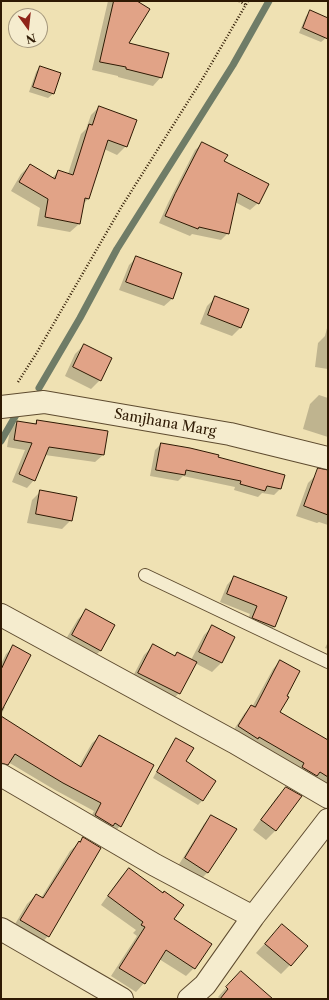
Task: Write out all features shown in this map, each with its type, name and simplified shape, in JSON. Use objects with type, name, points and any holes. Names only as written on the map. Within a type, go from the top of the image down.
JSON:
[{"type":"street","name":"Samjhana Marg","points":[[2,407],[44,402],[230,434],[328,458]]},
{"type":"street","points":[[1,615],[227,738],[328,797]]},
{"type":"street","points":[[1,775],[155,864],[253,917]]},
{"type":"street","points":[[189,999],[205,985],[253,917],[328,820]]},
{"type":"street","points":[[1,929],[122,999]]},
{"type":"lane","points":[[145,575],[328,662]]},
{"type":"path","points":[[238,1],[246,5]]},
{"type":"path","points":[[2,407],[36,354],[122,206],[203,78],[248,1]]},
{"type":"building","points":[[114,1],[137,1],[150,9],[129,43],[169,53],[162,78],[126,69],[126,67],[100,62]]},
{"type":"building","points":[[310,10],[328,18],[328,39],[303,28]]},
{"type":"building","points":[[40,66],[61,73],[54,94],[33,87]]},
{"type":"building","points":[[99,106],[137,120],[127,147],[108,140],[89,199],[85,198],[80,224],[45,217],[48,199],[19,182],[30,164],[55,179],[58,170],[73,175],[89,124],[92,125]]},
{"type":"building","points":[[202,142],[228,155],[224,161],[269,184],[259,204],[238,193],[229,234],[199,227],[198,229],[165,216]]},
{"type":"building","points":[[136,256],[182,273],[173,299],[126,282]]},
{"type":"building","points":[[215,296],[249,309],[241,328],[208,315]]},
{"type":"building","points":[[84,344],[112,358],[101,381],[73,367]]},
{"type":"building","points":[[37,420],[108,431],[104,455],[49,447],[35,481],[19,474],[32,443],[14,440],[17,421],[36,424]]},
{"type":"building","points":[[161,443],[219,455],[218,457],[285,475],[281,489],[267,486],[265,491],[240,484],[241,481],[186,470],[185,475],[156,470]]},
{"type":"building","points":[[318,468],[328,470],[328,515],[304,506]]},
{"type":"building","points":[[40,490],[77,497],[72,521],[36,514]]},
{"type":"building","points":[[234,576],[287,597],[275,627],[252,618],[257,606],[227,594]]},
{"type":"building","points":[[86,609],[115,625],[101,651],[72,635]]},
{"type":"building","points":[[212,625],[235,637],[222,663],[199,652]]},
{"type":"building","points":[[153,644],[175,656],[177,652],[197,662],[180,694],[138,673]]},
{"type":"building","points":[[13,645],[31,655],[1,712],[1,670]]},
{"type":"building","points":[[280,660],[300,671],[287,696],[289,697],[280,712],[328,740],[328,777],[320,772],[317,776],[302,767],[304,763],[259,737],[258,739],[238,726],[251,705],[255,707]]},
{"type":"building","points":[[1,716],[81,767],[99,735],[154,765],[121,827],[115,823],[113,826],[95,815],[101,803],[63,783],[15,754],[8,765],[1,763]]},
{"type":"building","points":[[176,738],[194,748],[186,761],[216,781],[203,801],[157,772]]},
{"type":"building","points":[[286,787],[302,796],[276,831],[261,820]]},
{"type":"building","points":[[211,815],[237,829],[208,873],[185,858]]},
{"type":"building","points":[[83,837],[101,848],[49,937],[20,920],[36,894],[43,898]]},
{"type":"building","points":[[129,868],[163,893],[164,891],[184,905],[174,919],[212,944],[195,969],[166,950],[145,984],[119,968],[145,927],[141,925],[143,922],[108,896]]},
{"type":"building","points":[[282,924],[308,946],[291,966],[265,944]]},
{"type":"building","points":[[241,971],[273,999],[220,999],[228,989],[226,987]]},
{"type":"waterway","points":[[39,388],[80,318],[117,249],[233,65],[269,1]]},
{"type":"waterway","points":[[1,441],[16,415]]}]
